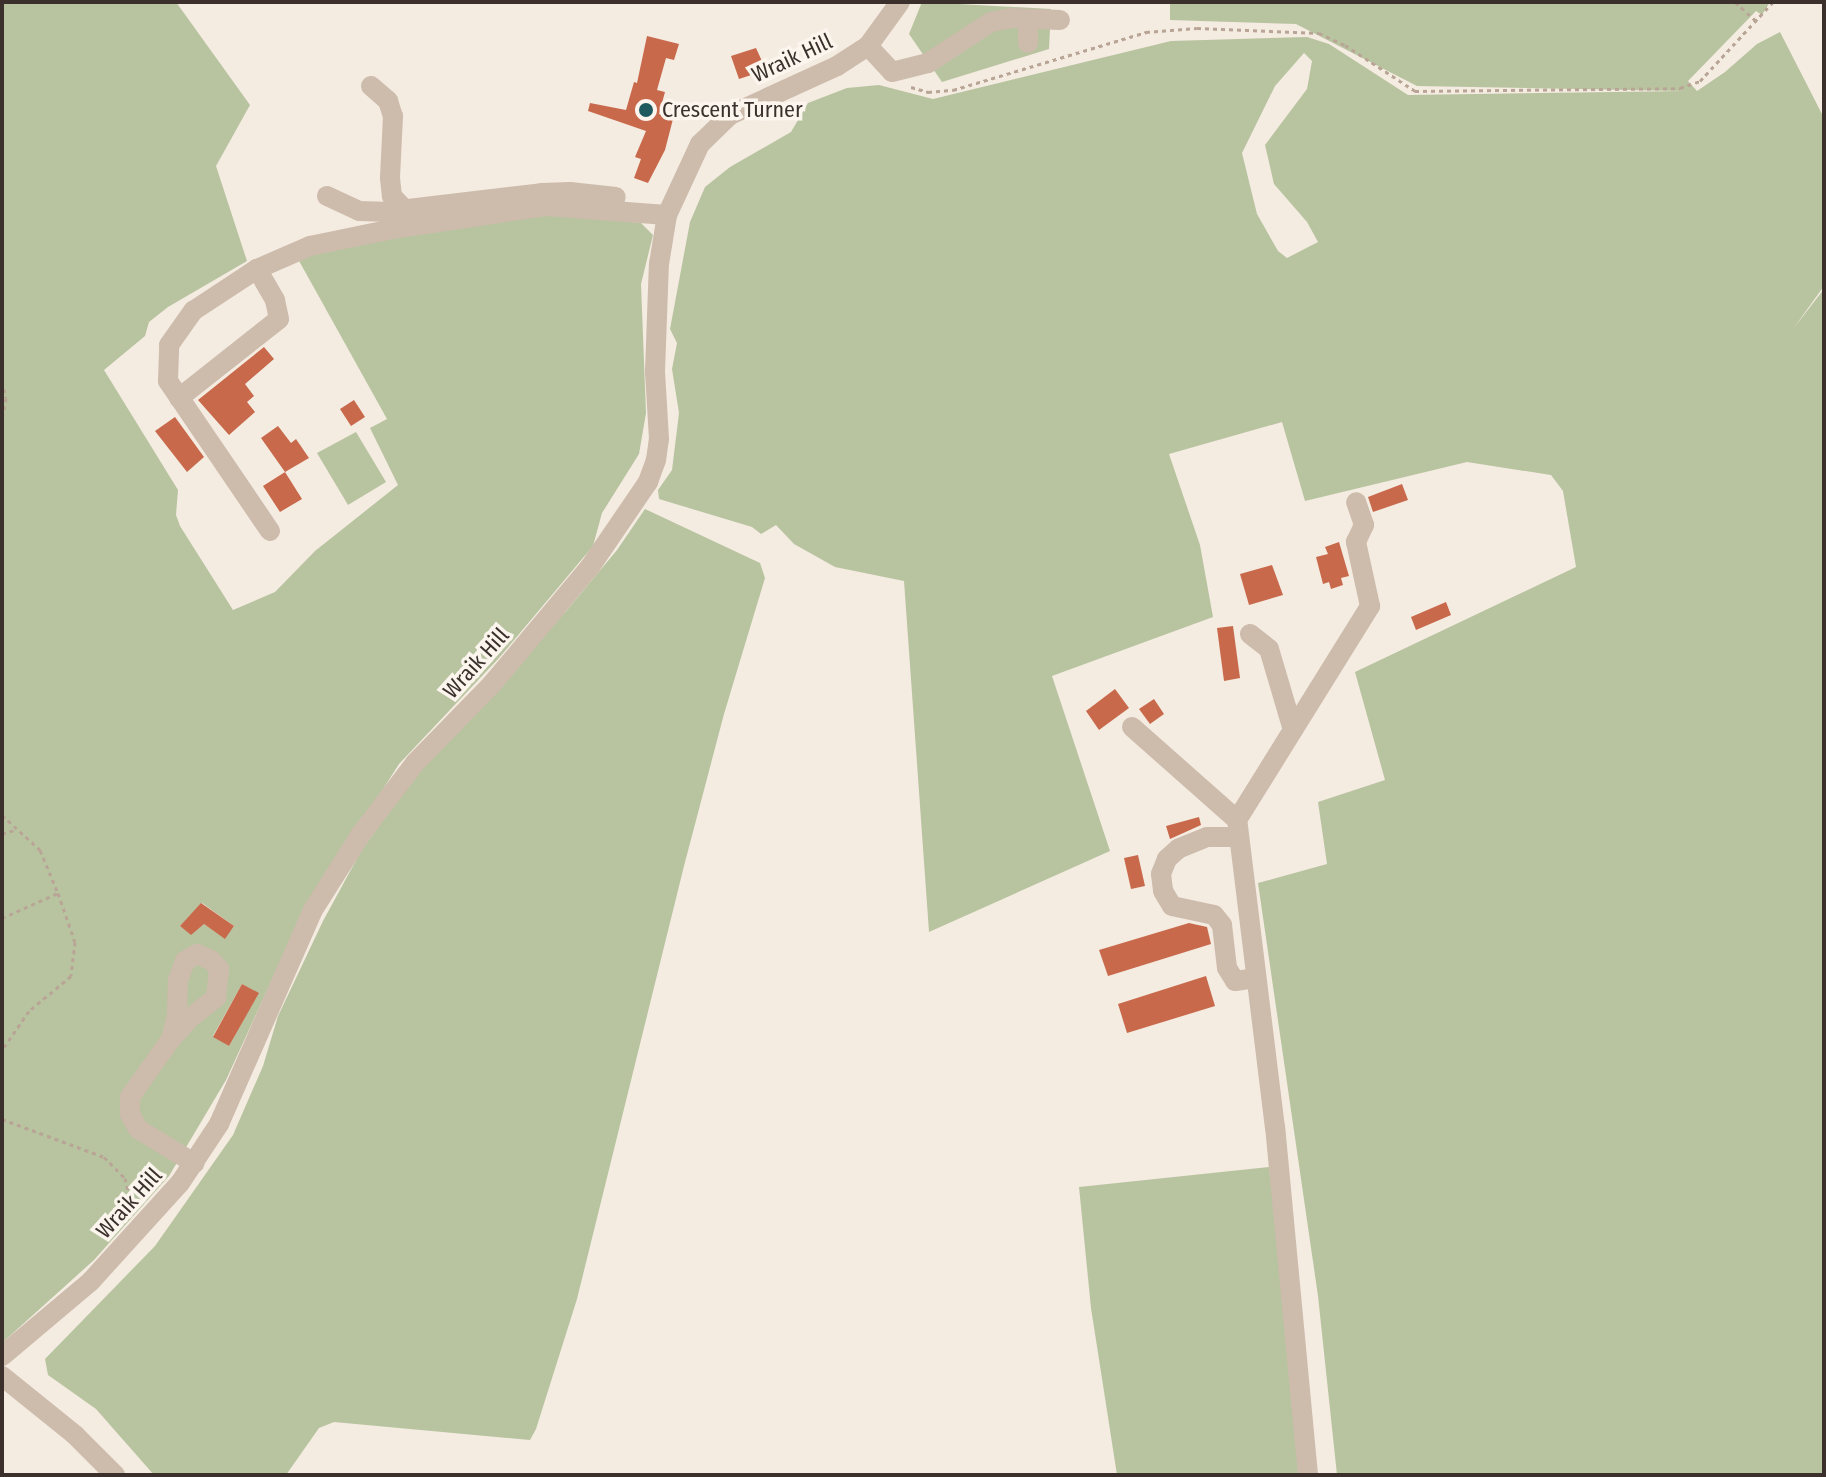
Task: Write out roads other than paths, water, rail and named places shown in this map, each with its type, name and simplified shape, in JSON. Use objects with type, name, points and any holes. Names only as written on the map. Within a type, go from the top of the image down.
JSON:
[{"type":"street","name":"Wraik Hill","points":[[2,1356],[91,1281],[194,1163],[219,1124],[313,910],[361,834],[415,763],[492,684],[590,567],[648,482],[659,439],[655,371],[659,264],[669,210],[700,144],[730,115],[837,66],[868,46],[900,2]]},
{"type":"street","points":[[1028,19],[1028,43]]},
{"type":"street","points":[[868,46],[892,72],[928,63],[991,22],[1060,20]]},
{"type":"street","points":[[371,86],[388,101],[393,116],[392,196],[405,210]]},
{"type":"street","points":[[327,196],[359,211],[405,210],[570,192],[669,210]]},
{"type":"street","points":[[270,531],[168,381],[169,345],[193,311],[257,269],[310,246],[392,229],[546,206],[669,210]]},
{"type":"street","points":[[179,398],[279,319],[275,300],[257,269]]},
{"type":"street","points":[[1308,1475],[1238,829],[1293,730],[1370,606],[1356,542],[1364,525],[1356,502]]},
{"type":"street","points":[[1250,634],[1269,649],[1293,730]]},
{"type":"street","points":[[1132,727],[1238,829]]},
{"type":"street","points":[[1238,829],[1178,849],[1167,859],[1161,874],[1163,891],[1172,906],[1214,915],[1222,925],[1227,968],[1235,981],[1256,978]]},
{"type":"street","points":[[171,1039],[130,1097],[130,1114],[138,1129],[194,1163]]},
{"type":"street","points":[[2,1376],[75,1435],[115,1475]]},
{"type":"place","name":"Crescent Turner","points":[[646,110]]}]
